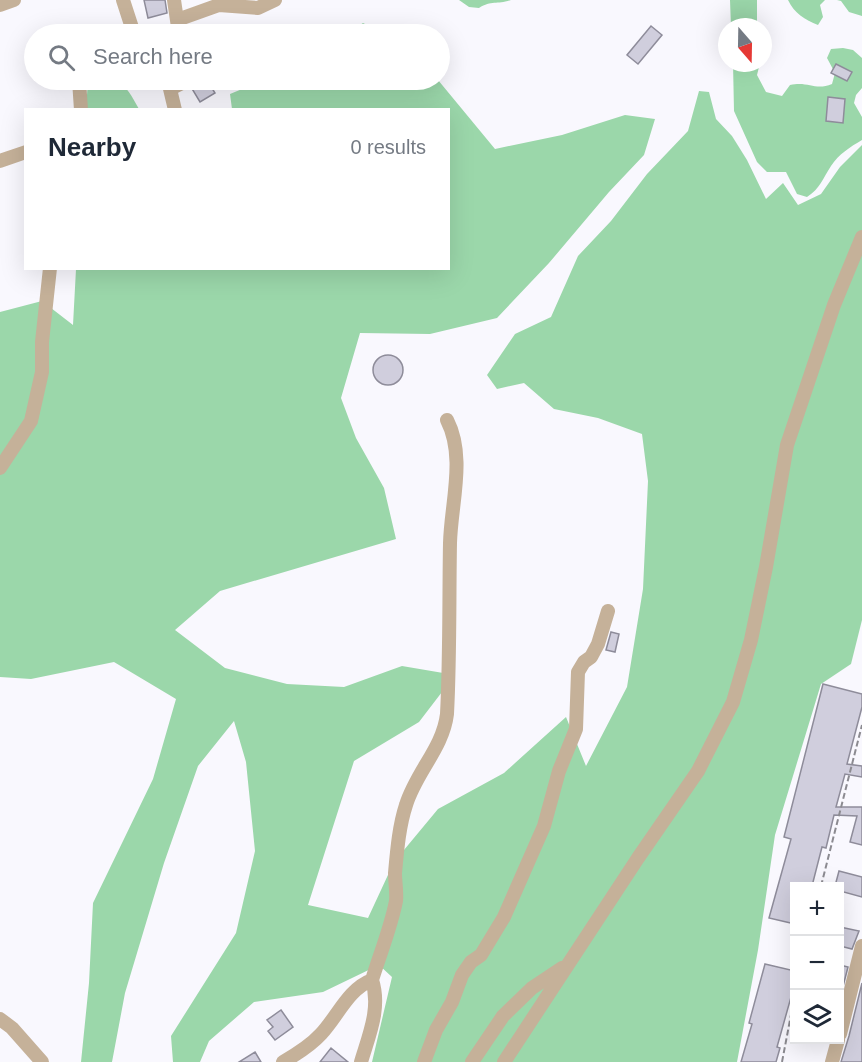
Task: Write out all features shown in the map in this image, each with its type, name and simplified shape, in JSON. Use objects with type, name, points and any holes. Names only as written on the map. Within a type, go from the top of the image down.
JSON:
[{"type":"street","points":[[0,5],[14,0]]},
{"type":"street","points":[[123,0],[131,24]]},
{"type":"street","points":[[174,0],[178,24]]},
{"type":"street","points":[[177,20],[219,5],[258,8],[274,0]]},
{"type":"street","points":[[80,90],[81,108]]},
{"type":"street","points":[[170,90],[175,108]]},
{"type":"street","points":[[0,161],[24,153]]},
{"type":"street","points":[[504,1062],[698,771],[733,702],[744,670],[753,629],[787,445],[834,304],[862,237]]},
{"type":"street","points":[[0,468],[31,421],[42,372],[42,342],[50,270]]},
{"type":"street","points":[[361,1062],[375,1011],[376,993],[372,980],[396,898],[395,875],[402,817],[406,803],[445,729],[450,539],[456,448],[454,435],[447,420]]},
{"type":"street","points":[[424,1062],[436,1030],[452,1002],[466,968],[481,955],[504,917],[544,826],[559,771],[576,729],[578,672],[584,662],[591,657],[598,644],[608,611]]},
{"type":"street","points":[[844,1018],[862,946]]},
{"type":"street","points":[[472,1062],[503,1016],[532,988],[568,963]]},
{"type":"street","points":[[283,1062],[303,1051],[322,1034],[353,993],[362,984],[372,980]]},
{"type":"street","points":[[0,1019],[12,1028],[42,1062]]},
{"type":"street","points":[[832,1062],[837,1044]]},
{"type":"path","points":[[822,882],[862,725]]},
{"type":"path","points":[[782,1062],[790,1023]]},
{"type":"green space","points":[[459,0],[511,0],[479,8],[469,7]]},
{"type":"green space","points":[[730,0],[757,0],[757,18],[731,18]]},
{"type":"green space","points":[[788,0],[825,0],[820,5],[823,17],[818,25],[800,16]]},
{"type":"green space","points":[[837,0],[862,0],[862,16],[849,12],[841,1]]},
{"type":"green space","points":[[831,49],[853,50],[862,58],[862,88],[856,95],[854,103],[862,117],[862,140],[838,158],[818,187],[807,197],[797,194],[786,172],[767,172],[757,162],[734,111],[733,72],[758,72],[757,75],[766,92],[782,96],[790,85],[826,86],[832,84],[835,73],[827,58]]},
{"type":"green space","points":[[87,90],[127,90],[138,108],[86,108]]},
{"type":"green space","points":[[240,90],[446,90],[495,149],[562,135],[625,115],[655,119],[644,155],[497,318],[430,334],[360,333],[341,398],[356,438],[384,488],[396,539],[220,591],[175,630],[225,668],[287,684],[344,687],[402,666],[455,675],[419,722],[354,761],[308,905],[368,918],[394,862],[438,809],[504,773],[566,717],[586,766],[627,687],[643,589],[648,481],[642,434],[598,418],[554,409],[524,383],[497,389],[487,375],[515,334],[551,317],[578,256],[611,221],[647,174],[688,131],[699,91],[709,92],[716,119],[732,136],[747,160],[766,199],[783,183],[798,205],[821,194],[840,167],[862,145],[862,620],[851,664],[821,684],[775,835],[758,950],[737,1062],[372,1062],[392,977],[379,965],[323,992],[254,1002],[209,1041],[200,1062],[173,1062],[171,1036],[236,933],[255,851],[246,762],[234,721],[198,766],[164,863],[125,993],[112,1062],[81,1062],[89,983],[93,903],[153,779],[176,699],[114,662],[31,679],[0,677],[0,312],[42,301],[73,325],[76,270],[450,270],[450,108],[232,108],[230,94]]},
{"type":"building","points":[[144,0],[165,0],[167,13],[148,18]]},
{"type":"building","points":[[651,26],[662,35],[638,64],[627,55]]},
{"type":"building","points":[[836,64],[852,72],[847,81],[831,73]]},
{"type":"building","points":[[193,90],[213,90],[215,93],[200,102]]},
{"type":"building","points":[[828,97],[845,99],[843,123],[826,121]]},
{"type":"building","points":[[388,355],[394,356],[402,364],[402,376],[394,384],[388,385],[382,384],[374,376],[373,370],[374,364],[382,356]]},
{"type":"building","points":[[611,632],[619,634],[615,652],[606,650]]},
{"type":"building","points":[[823,684],[862,694],[862,707],[847,764],[862,766],[862,777],[845,774],[836,807],[862,807],[862,845],[850,842],[857,816],[834,815],[826,848],[822,847],[813,882],[790,882],[790,923],[769,918],[791,839],[784,837]]},
{"type":"building","points":[[839,871],[862,877],[862,897],[844,892],[844,882],[836,882]]},
{"type":"building","points":[[844,928],[859,931],[852,949],[844,947]]},
{"type":"building","points":[[765,964],[790,970],[790,1001],[777,1047],[780,1048],[776,1062],[741,1062],[752,1024],[749,1023]]},
{"type":"building","points":[[844,966],[848,967],[844,982]]},
{"type":"building","points":[[862,983],[862,1062],[841,1062],[849,1036]]},
{"type":"building","points":[[281,1010],[293,1027],[275,1040],[268,1031],[273,1027],[267,1020]]},
{"type":"building","points":[[331,1048],[348,1062],[320,1062]]},
{"type":"building","points":[[255,1052],[261,1062],[239,1062]]}]
